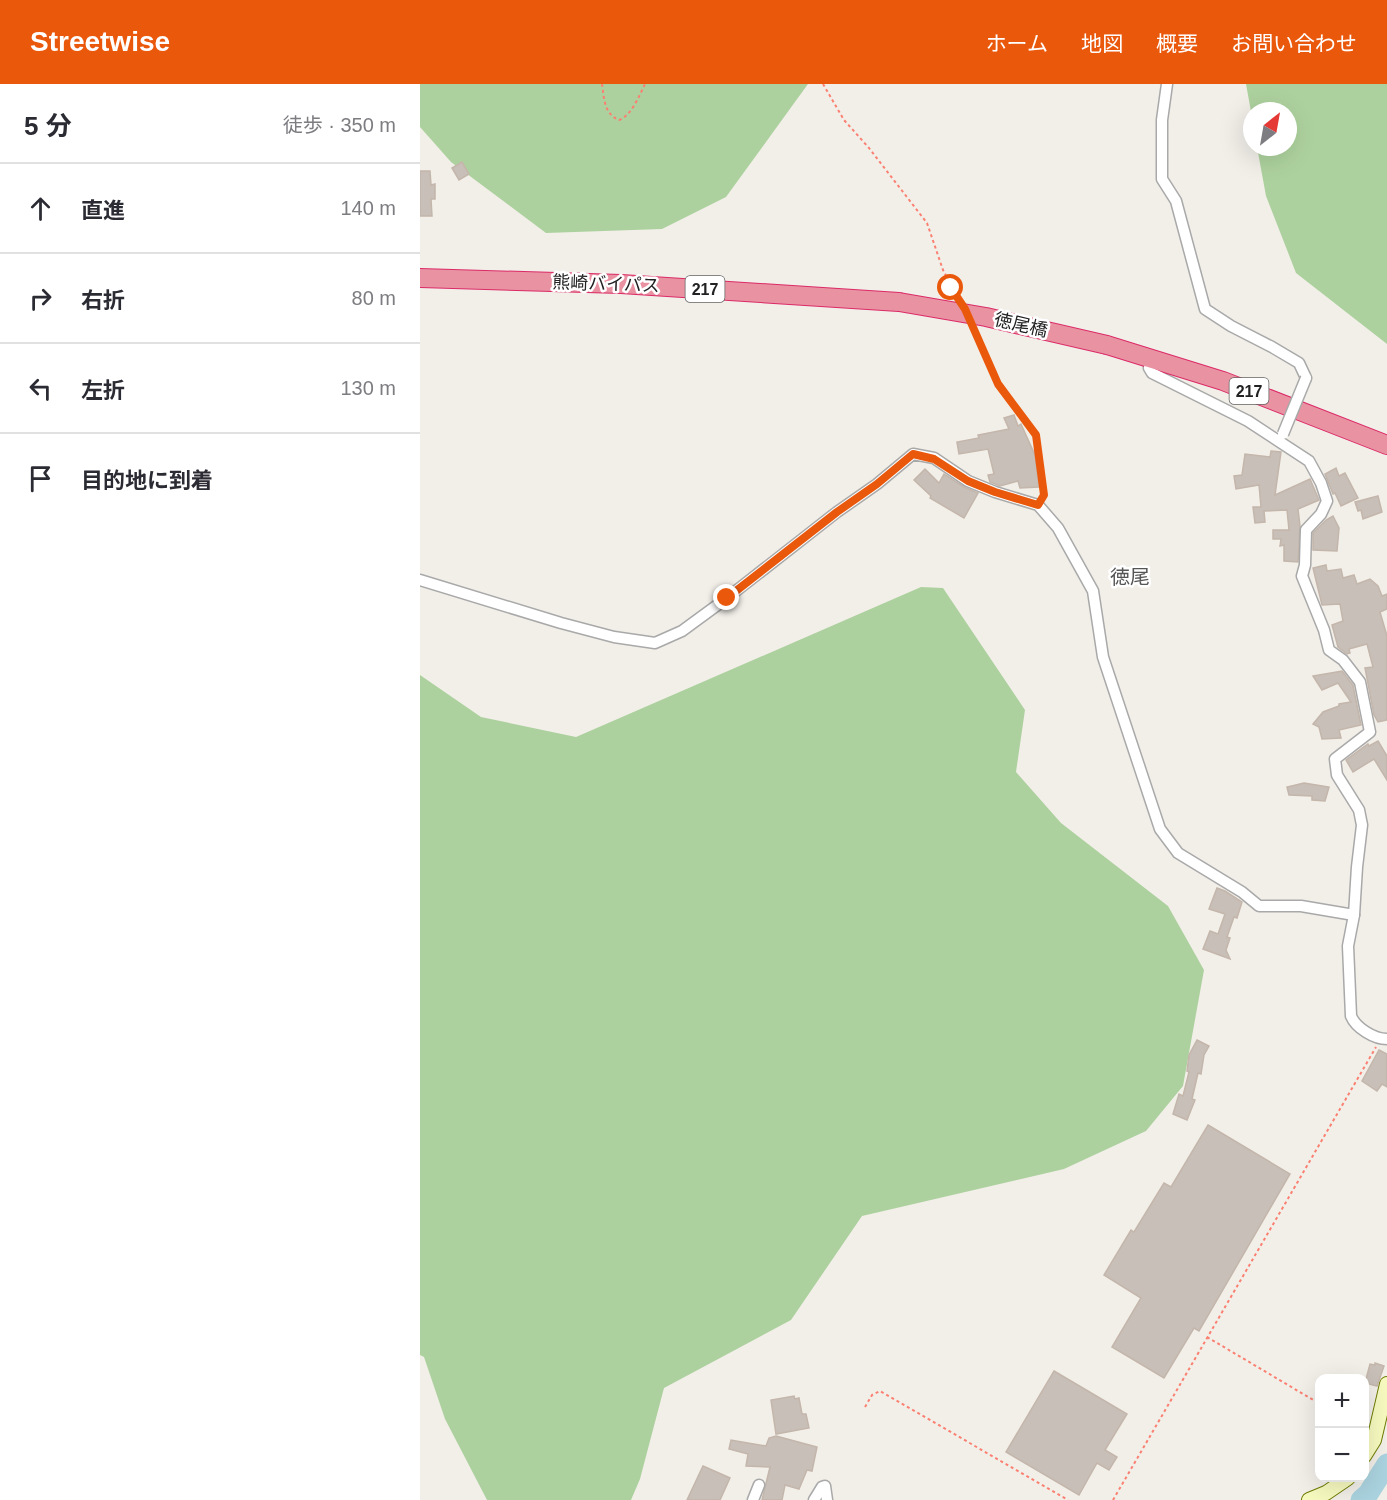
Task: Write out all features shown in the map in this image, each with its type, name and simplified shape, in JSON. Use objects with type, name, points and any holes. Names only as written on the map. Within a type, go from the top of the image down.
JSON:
[{"type":"highway","name":"熊崎バイパス","points":[[420,278],[621,284],[899,302]]},
{"type":"highway","name":"徳尾橋","points":[[899,302],[986,317],[1107,345],[1150,359]]},
{"type":"highway","name":"217","points":[[1150,359],[1223,381],[1387,446]]},
{"type":"street","points":[[1167,84],[1162,120],[1162,179],[1176,201],[1205,309],[1299,363],[1306,378],[1281,438]]},
{"type":"street","points":[[1150,359],[1149,368],[1152,373],[1281,438],[1309,461],[1321,483],[1327,501],[1321,514],[1306,531],[1305,564],[1302,576],[1324,630],[1329,650],[1343,660],[1360,682],[1370,732],[1335,759],[1337,775],[1359,810],[1362,825],[1354,915],[1348,946],[1351,1016],[1353,1022],[1384,1039]]},
{"type":"street","points":[[420,580],[561,623],[614,637],[655,643],[682,631],[877,484],[913,454],[934,459],[968,481],[1038,505],[1058,528],[1093,591],[1103,657],[1160,829],[1178,853],[1242,892],[1258,906],[1301,906],[1354,915]]},
{"type":"street","points":[[1369,1449],[1374,1440],[1387,1384]]},
{"type":"street","points":[[1309,1500],[1326,1493],[1342,1482]]},
{"type":"street","points":[[753,1500],[759,1485]]},
{"type":"street","points":[[814,1500],[822,1486],[825,1486],[827,1500]]},
{"type":"path","points":[[602,84],[607,109],[619,120],[631,110],[645,84]]},
{"type":"path","points":[[823,84],[844,120],[870,148],[927,223],[943,270],[951,288],[961,302]]},
{"type":"path","points":[[970,319],[998,384],[1036,435],[1044,495],[1038,505]]},
{"type":"path","points":[[1113,1500],[1384,1039]]},
{"type":"path","points":[[1207,1337],[1315,1401]]},
{"type":"path","points":[[865,1407],[872,1395],[880,1391],[1068,1500]]},
{"type":"green space","points":[[420,84],[808,84],[726,197],[662,229],[546,233],[451,162],[420,127]]},
{"type":"green space","points":[[1246,84],[1387,84],[1387,344],[1296,273],[1266,196],[1259,156],[1297,156],[1297,102],[1249,102]]},
{"type":"green space","points":[[921,587],[943,588],[1025,710],[1016,772],[1061,823],[1168,906],[1204,970],[1183,1086],[1146,1131],[1064,1169],[862,1216],[791,1320],[664,1388],[640,1479],[631,1500],[487,1500],[445,1419],[424,1357],[420,1355],[420,675],[481,717],[576,737]]},
{"type":"building","points":[[462,162],[469,174],[459,180],[452,168]]},
{"type":"building","points":[[420,171],[430,171],[431,185],[435,184],[435,199],[431,199],[432,216],[420,216]]},
{"type":"building","points":[[1014,415],[1018,426],[1021,424],[1035,455],[1039,487],[1020,488],[1018,481],[1000,486],[990,482],[988,475],[994,474],[988,449],[959,454],[957,442],[1009,429],[1004,418]]},
{"type":"building","points":[[1271,451],[1281,452],[1275,495],[1310,479],[1319,500],[1298,509],[1300,526],[1298,562],[1284,561],[1284,545],[1280,546],[1281,539],[1273,539],[1273,530],[1289,530],[1287,510],[1264,511],[1265,522],[1255,523],[1253,507],[1261,507],[1259,485],[1236,489],[1234,476],[1242,475],[1245,454],[1270,457]]},
{"type":"building","points":[[1336,468],[1339,476],[1345,473],[1358,498],[1341,506],[1325,474]]},
{"type":"building","points":[[925,469],[939,483],[944,474],[978,493],[964,518],[930,498],[931,496],[914,480]]},
{"type":"building","points":[[1378,496],[1382,512],[1363,519],[1361,510],[1358,511],[1355,502]]},
{"type":"building","points":[[1333,516],[1339,528],[1337,551],[1313,550],[1313,533]]},
{"type":"building","points":[[1326,565],[1327,571],[1341,569],[1343,578],[1354,575],[1357,584],[1370,579],[1378,586],[1382,596],[1387,594],[1387,609],[1380,612],[1387,636],[1387,720],[1378,722],[1374,715],[1365,668],[1373,667],[1367,644],[1349,649],[1350,653],[1347,654],[1338,647],[1332,625],[1343,621],[1340,604],[1322,605],[1313,568]]},
{"type":"building","points":[[1342,671],[1353,685],[1361,725],[1339,730],[1341,738],[1322,739],[1319,727],[1313,724],[1323,712],[1339,704],[1351,702],[1338,683],[1322,690],[1313,676]]},
{"type":"building","points":[[1378,741],[1387,756],[1387,780],[1374,759],[1353,772],[1346,760],[1368,744],[1369,746]]},
{"type":"building","points":[[1304,783],[1329,787],[1325,801],[1312,800],[1312,796],[1289,795],[1287,787]]},
{"type":"building","points":[[1217,888],[1242,902],[1227,937],[1230,938],[1226,950],[1230,959],[1203,949],[1210,931],[1218,934],[1225,914],[1209,909]]},
{"type":"building","points":[[1197,1040],[1209,1046],[1204,1055],[1201,1074],[1198,1073],[1192,1099],[1195,1100],[1187,1120],[1173,1114],[1179,1094],[1183,1096],[1189,1072],[1187,1071],[1189,1055]]},
{"type":"building","points":[[1379,1050],[1387,1054],[1387,1087],[1382,1084],[1377,1091],[1362,1081]]},
{"type":"building","points":[[1208,1125],[1290,1174],[1199,1331],[1194,1328],[1164,1378],[1112,1347],[1141,1298],[1104,1275],[1131,1230],[1134,1232],[1164,1183],[1171,1187]]},
{"type":"building","points":[[1375,1363],[1384,1366],[1377,1386],[1369,1384],[1367,1374],[1370,1364],[1375,1365]]},
{"type":"building","points":[[1054,1371],[1127,1414],[1105,1450],[1117,1457],[1109,1470],[1097,1463],[1079,1495],[1006,1452]]},
{"type":"building","points":[[794,1396],[795,1399],[799,1398],[802,1414],[806,1414],[809,1428],[776,1434],[771,1400]]},
{"type":"building","points":[[776,1436],[817,1447],[812,1471],[807,1470],[799,1489],[785,1485],[782,1500],[762,1500],[770,1467],[746,1466],[748,1454],[729,1449],[731,1440],[766,1446],[769,1438]]},
{"type":"building","points":[[703,1466],[730,1478],[720,1500],[687,1500]]},
{"type":"waterway","points":[[1361,1500],[1368,1494],[1387,1464]]},
{"type":"district","name":"徳尾","points":[[1130,577]]},
{"type":"route","points":[[727,598],[913,454],[934,459],[968,481],[1038,505],[1044,495],[1036,435],[998,384],[981,341],[965,309],[951,288]]}]
